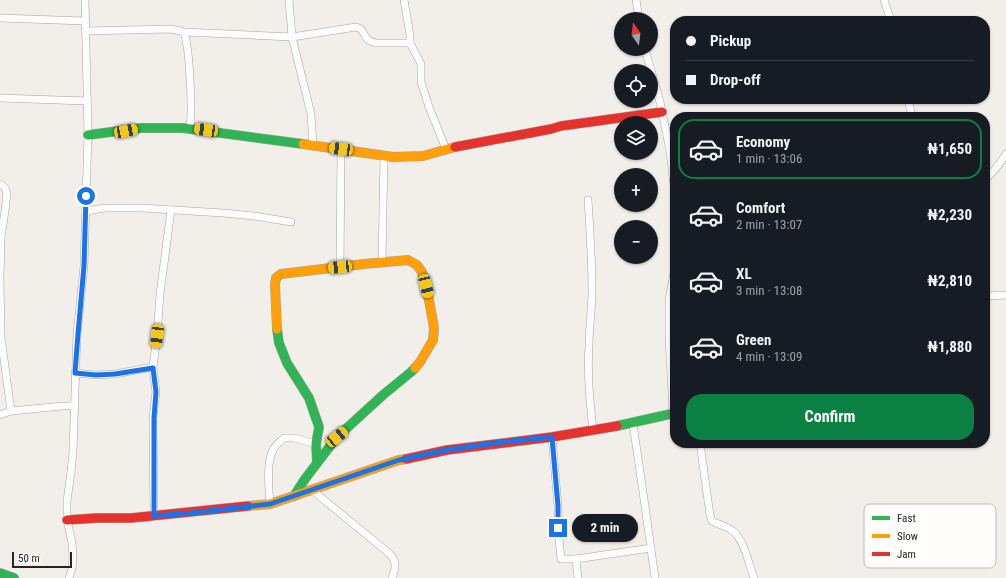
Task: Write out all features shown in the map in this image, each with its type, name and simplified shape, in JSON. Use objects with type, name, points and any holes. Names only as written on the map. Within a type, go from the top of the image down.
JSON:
[{"type":"street","points":[[69,578],[72,569],[73,555],[67,520],[66,501],[73,451],[75,373],[84,266],[86,211],[88,135],[85,0]]},
{"type":"street","points":[[289,0],[292,37],[311,114],[313,145]]},
{"type":"street","points":[[404,0],[410,43],[421,64],[421,82],[446,150]]},
{"type":"street","points":[[636,0],[638,12]]},
{"type":"street","points":[[884,0],[889,16]]},
{"type":"street","points":[[0,18],[85,21]]},
{"type":"street","points":[[85,31],[169,29],[184,32],[292,37],[356,27],[361,29],[367,39],[376,43],[410,43]]},
{"type":"street","points":[[184,32],[190,68],[192,107],[190,128]]},
{"type":"street","points":[[647,56],[660,102],[670,151]]},
{"type":"street","points":[[0,98],[87,102]]},
{"type":"street","points":[[88,135],[134,129],[179,127],[393,157],[423,156],[485,141],[561,126],[662,112]]},
{"type":"street","points":[[340,267],[341,149]]},
{"type":"street","points":[[990,175],[1006,154]]},
{"type":"street","points":[[382,263],[384,155]]},
{"type":"street","points":[[0,184],[5,188],[7,193],[1,238],[0,287],[2,337],[11,411]]},
{"type":"street","points":[[588,200],[592,290],[588,377],[593,431]]},
{"type":"street","points":[[86,211],[105,208],[142,208],[223,212],[291,222]]},
{"type":"street","points":[[154,516],[154,418],[156,392],[153,368],[160,294],[171,210]]},
{"type":"street","points":[[294,496],[317,462],[337,437],[411,372],[420,362],[433,340],[434,328],[422,272],[417,265],[408,260],[281,274],[276,278],[277,328],[279,342],[287,363],[309,398],[320,427],[316,444],[317,462]]},
{"type":"street","points":[[670,295],[670,351]]},
{"type":"street","points":[[990,296],[1006,295]]},
{"type":"street","points":[[75,373],[96,375],[115,374],[153,368]]},
{"type":"street","points":[[0,415],[11,411],[75,406]]},
{"type":"street","points":[[67,520],[131,518],[270,504],[399,460],[447,450],[593,431],[633,424],[670,414]]},
{"type":"street","points":[[633,424],[654,578]]},
{"type":"street","points":[[552,437],[561,559],[576,559],[651,548]]},
{"type":"street","points":[[270,504],[269,462],[272,451],[276,445],[284,438],[294,438],[316,444]]},
{"type":"street","points":[[701,448],[712,521],[728,528],[739,537],[754,578]]},
{"type":"street","points":[[312,490],[390,554],[395,561],[395,571],[392,578]]},
{"type":"street","points":[[576,559],[578,578]]},
{"type":"street","points":[[0,573],[14,578]]},
{"type":"traffic: fast","points":[[88,135],[141,128],[183,128],[303,144]]},
{"type":"traffic: fast","points":[[277,329],[279,343],[287,363],[309,398],[319,427],[316,444],[317,462]]},
{"type":"traffic: fast","points":[[294,496],[337,437],[415,368]]},
{"type":"traffic: fast","points":[[617,426],[670,414]]},
{"type":"traffic: fast","points":[[0,573],[14,578]]},
{"type":"traffic: slow","points":[[303,144],[393,157],[423,156],[455,147]]},
{"type":"traffic: slow","points":[[277,329],[275,285],[276,278],[281,274],[408,260],[417,265],[422,272],[434,328],[433,340],[415,368]]},
{"type":"traffic: slow","points":[[248,506],[270,504],[399,460],[406,459]]},
{"type":"traffic: jam","points":[[455,147],[561,126],[662,112]]},
{"type":"traffic: jam","points":[[406,459],[447,450],[552,437],[617,426]]},
{"type":"traffic: jam","points":[[67,520],[131,518],[248,506]]},
{"type":"route","points":[[86,196],[84,266],[75,373],[96,375],[115,374],[153,368],[156,392],[154,418],[154,516],[270,504],[399,460],[447,450],[552,437],[558,506],[558,528]]}]
